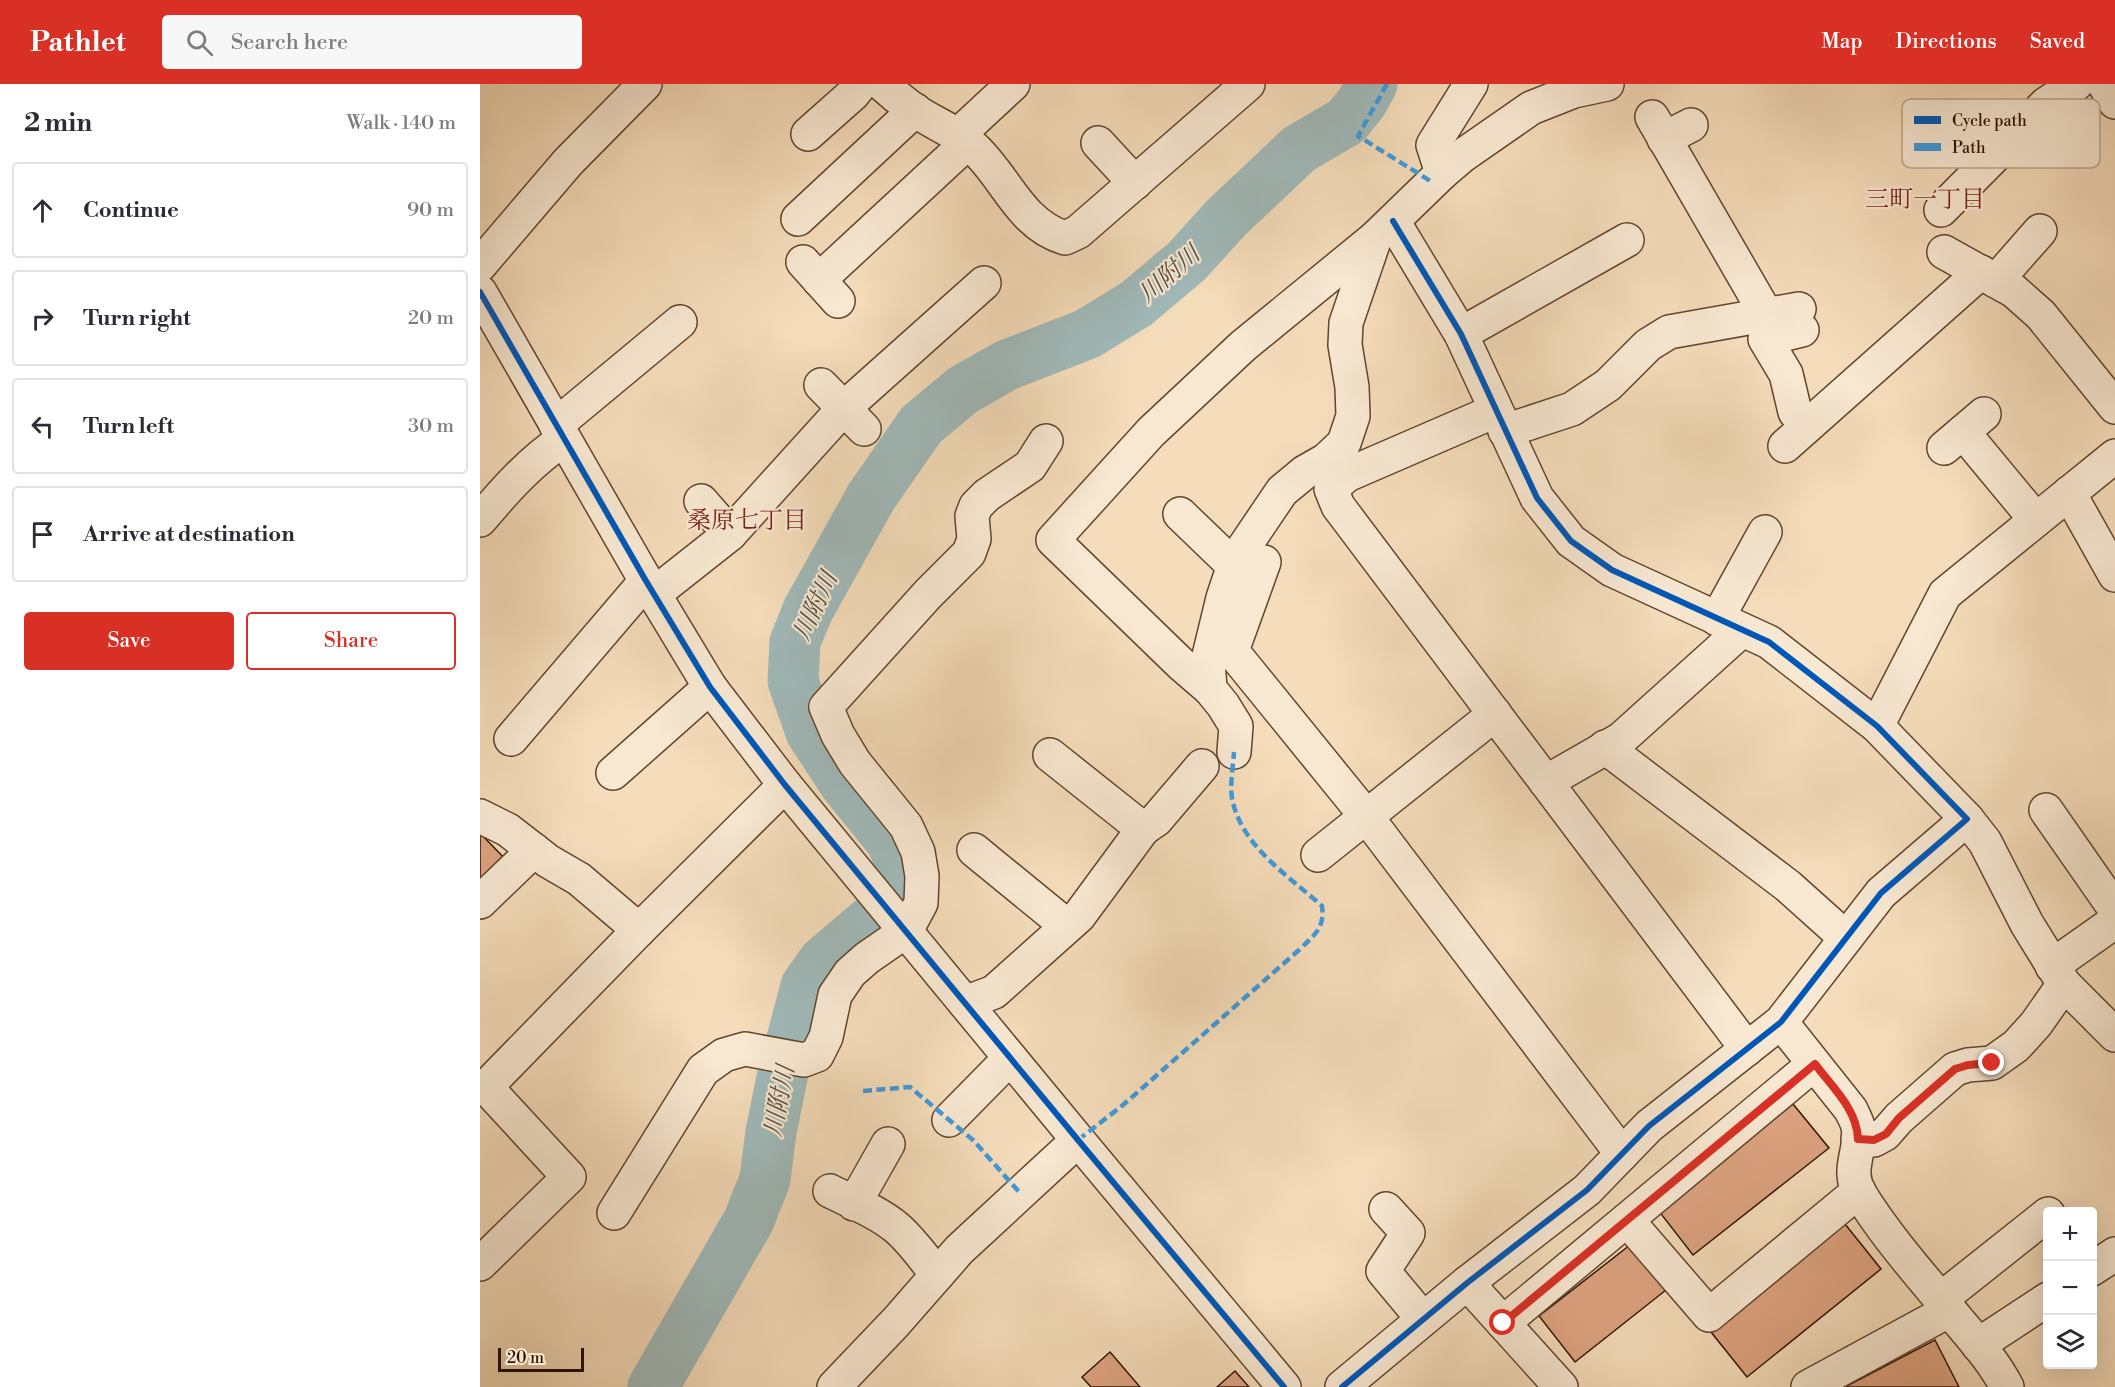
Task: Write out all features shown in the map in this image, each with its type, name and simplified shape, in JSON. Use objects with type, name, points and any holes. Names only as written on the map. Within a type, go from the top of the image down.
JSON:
[{"type":"street","points":[[480,265],[568,162],[645,84]]},
{"type":"street","points":[[808,134],[861,84]]},
{"type":"street","points":[[882,84],[915,111],[962,139],[990,166],[1019,207],[1037,225],[1052,234],[1065,238],[1078,232],[1248,84]]},
{"type":"street","points":[[820,281],[962,139],[1013,84]]},
{"type":"street","points":[[1442,173],[1433,145],[1471,84]]},
{"type":"street","points":[[1234,752],[1236,726],[1210,689],[1181,664],[1053,540],[1151,432],[1243,346],[1384,230],[1462,156],[1531,108],[1574,91],[1607,84]]},
{"type":"street","points":[[2054,99],[2076,84]]},
{"type":"street","points":[[2104,84],[2115,102]]},
{"type":"street","points":[[798,219],[915,111]]},
{"type":"street","points":[[1669,127],[1767,314]]},
{"type":"street","points":[[1098,142],[1135,183]]},
{"type":"street","points":[[1941,210],[1983,168]]},
{"type":"street","points":[[1384,230],[1461,334],[1537,498],[1571,541],[1612,570],[1769,642],[1876,726],[1967,819],[1985,842],[2027,924],[2058,975],[2115,1035]]},
{"type":"street","points":[[1249,564],[1236,559],[1282,491],[1305,472],[1326,460],[1344,443],[1353,416],[1352,387],[1345,345],[1346,323],[1384,230]]},
{"type":"street","points":[[1747,1048],[1338,506],[1331,489],[1347,475],[1500,421],[1572,409],[1608,384],[1648,345],[1669,332],[1767,314],[1800,319],[1765,339],[1786,374],[1795,412],[1796,436],[2040,231]]},
{"type":"street","points":[[1461,334],[1627,240]]},
{"type":"street","points":[[1944,252],[2014,291],[2041,315],[2115,407]]},
{"type":"street","points":[[511,739],[650,588],[730,534],[854,419],[983,282]]},
{"type":"street","points":[[480,292],[650,588],[710,687],[785,784],[1077,1140],[1284,1387]]},
{"type":"street","points":[[480,520],[560,432],[680,322]]},
{"type":"street","points":[[821,385],[854,419]]},
{"type":"street","points":[[1963,431],[2036,520]]},
{"type":"street","points":[[614,1213],[703,1070],[724,1055],[745,1049],[804,1060],[817,1055],[826,1037],[835,994],[850,973],[867,958],[906,931],[921,903],[922,876],[918,852],[906,826],[837,735],[825,707],[928,594],[969,553],[974,539],[972,516],[976,506],[987,495],[1030,466],[1046,441]]},
{"type":"street","points":[[1876,726],[1945,594],[2115,456]]},
{"type":"street","points":[[2069,493],[2115,575]]},
{"type":"street","points":[[701,501],[730,534]]},
{"type":"street","points":[[1180,514],[1249,564]]},
{"type":"street","points":[[1546,782],[1621,739],[1730,624],[1765,532]]},
{"type":"street","points":[[1210,689],[1208,660],[1223,598],[1249,564]]},
{"type":"street","points":[[1249,564],[1232,651],[1366,816],[1622,1154]]},
{"type":"street","points":[[613,773],[710,687]]},
{"type":"street","points":[[1318,855],[1495,714]]},
{"type":"street","points":[[1605,747],[1788,886],[1846,938]]},
{"type":"street","points":[[1050,755],[1143,829]]},
{"type":"street","points":[[965,1003],[994,992],[1078,916],[1143,829],[1156,820],[1202,766]]},
{"type":"street","points":[[480,1264],[569,1177],[486,1087],[785,784]]},
{"type":"street","points":[[2046,810],[2115,909]]},
{"type":"street","points":[[480,816],[508,830],[548,861],[579,879],[639,930]]},
{"type":"street","points":[[1342,1387],[1467,1283],[1587,1190],[1648,1126],[1781,1022],[1881,894],[1967,819]]},
{"type":"street","points":[[480,902],[534,850]]},
{"type":"street","points":[[974,850],[1067,926]]},
{"type":"street","points":[[1858,1139],[1874,1140],[1886,1134],[1899,1118],[1955,1069],[1968,1065],[1992,1063],[2016,1046],[2036,1024],[2058,975],[2115,920]]},
{"type":"street","points":[[1781,1022],[1851,1110],[1858,1126],[1854,1175],[1859,1191],[1882,1226],[1978,1345],[2007,1387]]},
{"type":"street","points":[[949,1120],[1010,1058]]},
{"type":"street","points":[[1503,1323],[1815,1064]]},
{"type":"street","points":[[834,1387],[897,1322],[959,1250],[1077,1140]]},
{"type":"street","points":[[888,1144],[842,1197],[896,1227],[917,1248],[937,1275]]},
{"type":"street","points":[[1627,1220],[1709,1315],[1859,1191]]},
{"type":"street","points":[[1386,1209],[1408,1233],[1383,1271],[1423,1319]]},
{"type":"street","points":[[1808,1387],[1946,1304],[2043,1218]]},
{"type":"street","points":[[2097,1266],[2115,1254]]},
{"type":"street","points":[[1467,1283],[1562,1387]]},
{"type":"street","points":[[1978,1345],[2043,1302]]},
{"type":"building","points":[[480,833],[509,863],[480,890]]},
{"type":"building","points":[[1793,1104],[1829,1148],[1693,1255],[1658,1210]]},
{"type":"building","points":[[1845,1224],[1881,1269],[1747,1377],[1711,1332]]},
{"type":"building","points":[[1630,1245],[1666,1290],[1575,1362],[1539,1316]]},
{"type":"building","points":[[1935,1340],[1959,1387],[1845,1387]]},
{"type":"building","points":[[1110,1352],[1140,1387],[1091,1387],[1082,1377]]},
{"type":"building","points":[[1235,1371],[1249,1387],[1217,1387]]},
{"type":"waterway","name":"川附川","points":[[653,1387],[749,1220],[765,1179],[771,1132],[783,1073],[806,986],[823,962],[898,898],[904,872],[892,842],[845,784],[811,732],[793,681],[795,642],[808,610],[871,497],[921,425],[963,390],[1007,365],[1087,334],[1136,304],[1187,261],[1226,218],[1299,149],[1347,121],[1372,84]]},
{"type":"marked path","points":[[1387,84],[1358,136],[1432,182]]},
{"type":"marked path","points":[[1078,1140],[1123,1105],[1299,950],[1314,936],[1320,926],[1322,906],[1258,848],[1239,819],[1231,791],[1234,752]]},
{"type":"marked path","points":[[863,1091],[910,1087],[973,1140],[1020,1193]]},
{"type":"cycle path","points":[[1342,1387],[1467,1283],[1587,1190],[1649,1126],[1781,1022],[1881,893],[1967,819],[1877,726],[1769,642],[1612,570],[1571,541],[1537,498],[1461,334],[1393,221]]},
{"type":"cycle path","points":[[480,292],[646,581],[710,687],[785,785],[1284,1387]]},
{"type":"district","name":"三町一丁目","points":[[1925,199]]},
{"type":"district","name":"桑原七丁目","points":[[747,520]]},
{"type":"route","points":[[1503,1323],[1815,1064],[1851,1110],[1858,1126],[1858,1139],[1874,1140],[1886,1134],[1899,1118],[1955,1069],[1968,1065],[1992,1063]]}]
